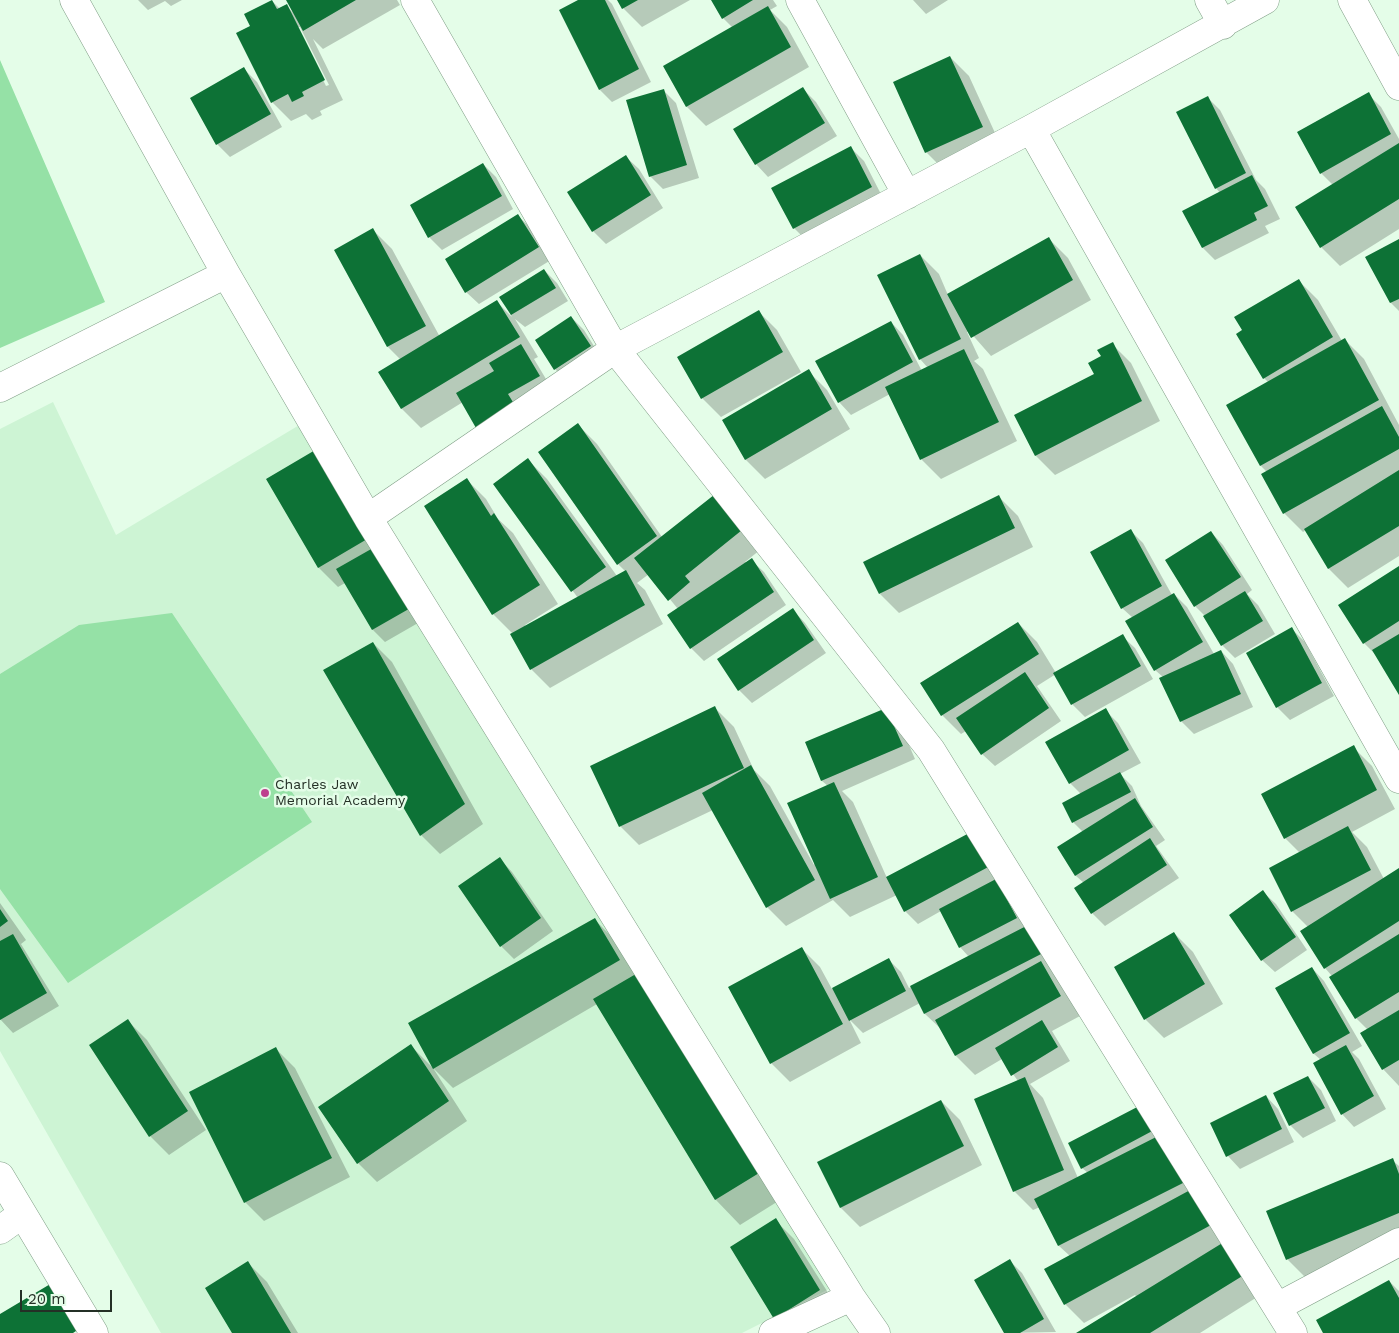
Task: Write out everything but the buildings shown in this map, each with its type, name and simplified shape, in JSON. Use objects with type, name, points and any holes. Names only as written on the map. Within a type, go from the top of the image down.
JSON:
[{"type":"street","points":[[74,0],[226,274],[368,518],[851,1297],[876,1333]]},
{"type":"street","points":[[415,0],[615,349],[931,750],[1293,1333]]},
{"type":"street","points":[[800,0],[907,194]]},
{"type":"street","points":[[1209,0],[1223,25]]},
{"type":"street","points":[[368,518],[615,349],[1031,129],[1223,25],[1265,0]]},
{"type":"street","points":[[1352,0],[1399,86]]},
{"type":"street","points":[[1031,129],[1399,779]]},
{"type":"street","points":[[0,388],[226,274]]},
{"type":"street","points":[[0,1176],[11,1223],[94,1333]]},
{"type":"street","points":[[1277,1307],[1399,1242]]},
{"type":"street","points":[[773,1333],[851,1297]]},
{"type":"shaded area","name":"Charles Jaw Memorial Academy","points":[[53,402],[116,535],[301,424],[837,1285],[742,1333],[161,1333],[0,1051],[0,429]]},
{"type":"green space","points":[[0,60],[105,302],[0,348]]},
{"type":"green space","points":[[172,613],[312,822],[68,983],[0,889],[0,674],[79,625]]},
{"type":"place","name":"Charles Jaw Memorial Academy","points":[[265,793]]}]
